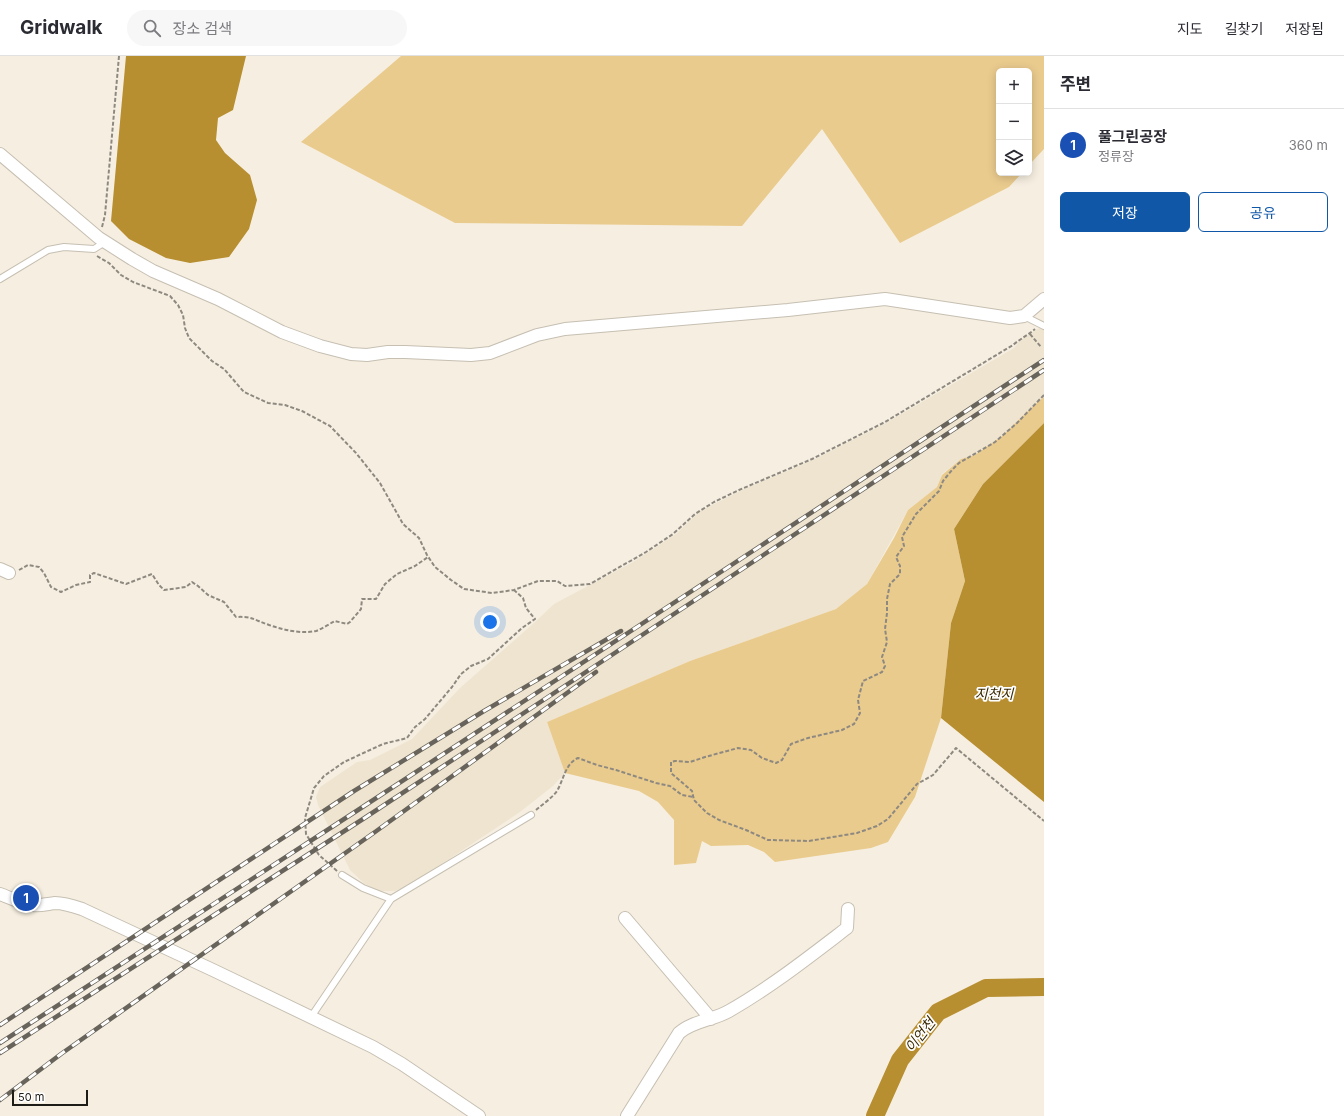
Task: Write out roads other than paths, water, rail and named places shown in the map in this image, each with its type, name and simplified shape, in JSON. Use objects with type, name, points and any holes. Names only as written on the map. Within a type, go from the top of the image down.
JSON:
[{"type":"street","points":[[0,154],[102,240],[153,271],[218,298],[282,332],[320,346],[351,354],[367,355],[394,352],[471,355],[490,353],[537,335],[565,329],[788,310],[885,299],[1010,318],[1024,316],[1044,299]]},
{"type":"street","points":[[0,894],[22,903],[43,906],[54,903],[82,909],[372,1047],[402,1064],[479,1116]]},
{"type":"street","points":[[627,1116],[662,1062],[679,1032],[684,1028],[728,1012],[778,979],[848,928],[848,909]]},
{"type":"street","points":[[625,918],[712,1019]]},
{"type":"lane","points":[[0,279],[48,250],[64,247],[94,249],[102,240]]},
{"type":"lane","points":[[1024,316],[1044,326]]},
{"type":"lane","points":[[311,1017],[391,899],[531,814]]},
{"type":"lane","points":[[342,875],[363,888],[391,899]]},
{"type":"water","points":[[126,56],[246,56],[233,110],[218,118],[216,140],[225,153],[250,175],[257,200],[249,229],[229,257],[190,263],[166,258],[129,239],[111,221]]},
{"type":"water","name":"지천지","points":[[1044,423],[1044,802],[941,718],[951,623],[965,581],[954,529],[983,484]]},
{"type":"waterway","name":"이언천","points":[[875,1116],[900,1060],[938,1012],[986,988],[1044,987]]},
{"type":"railway","points":[[0,1043],[1044,360]]},
{"type":"railway","points":[[0,1053],[363,819],[1044,370]]},
{"type":"railway","points":[[0,1025],[354,791],[484,711],[621,631]]},
{"type":"railway","points":[[0,1100],[61,1054],[375,832],[596,672]]},
{"type":"place","name":"풀그린공장","points":[[26,898]]}]
